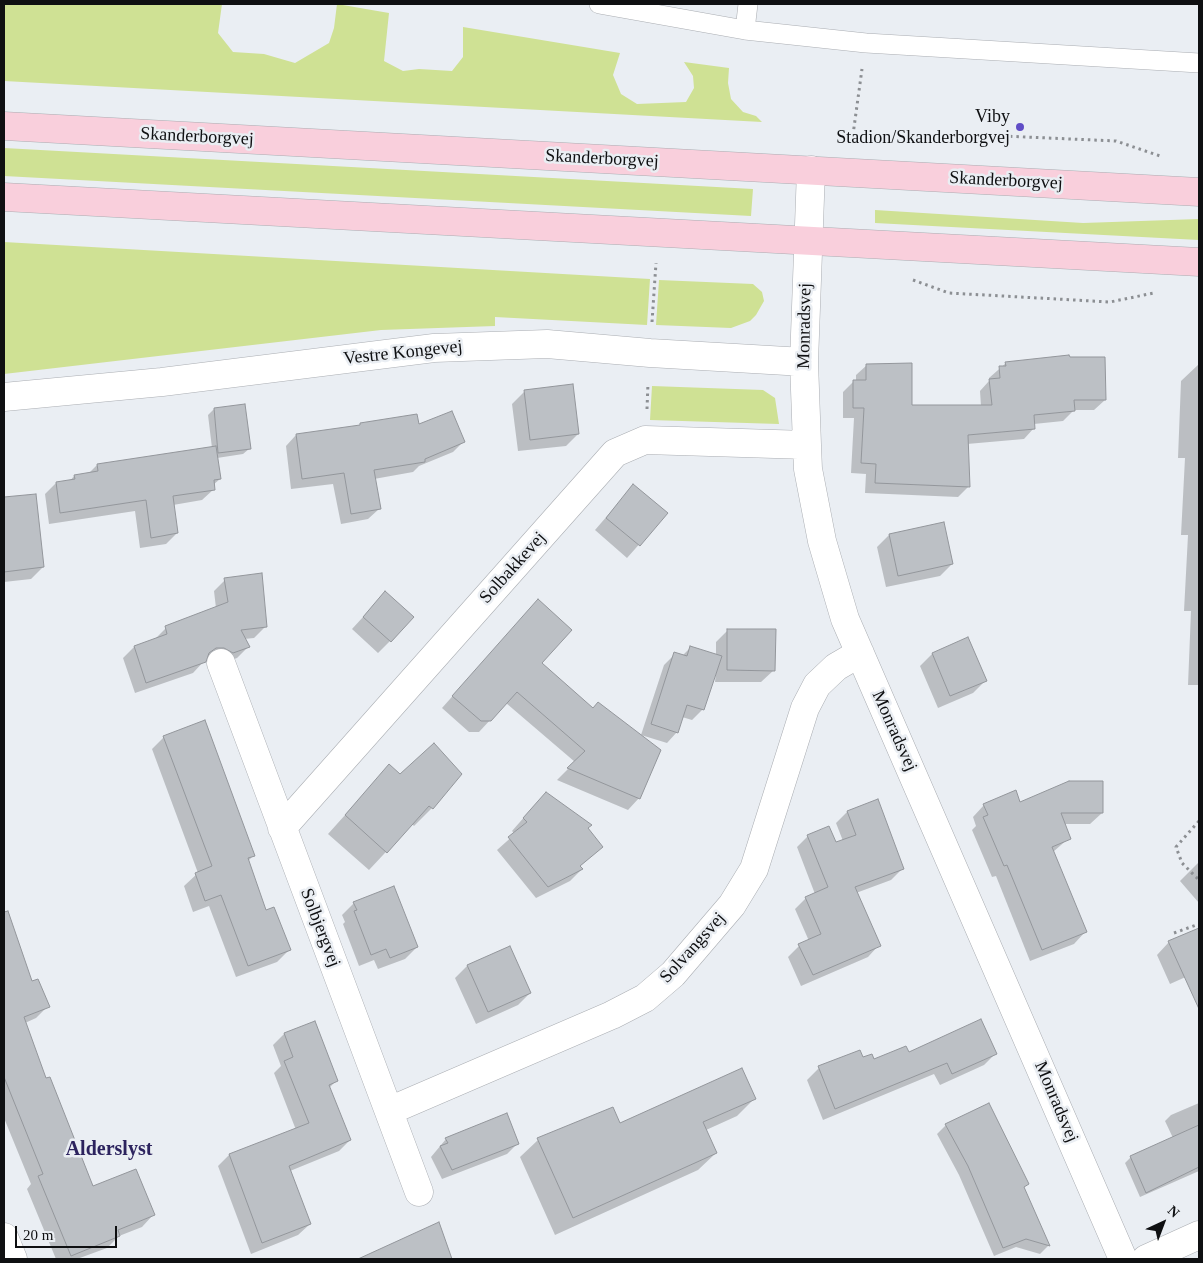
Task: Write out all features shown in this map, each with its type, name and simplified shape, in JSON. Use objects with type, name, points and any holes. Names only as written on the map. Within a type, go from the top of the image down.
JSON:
[{"type":"main road","name":"Skanderborgvej","points":[[4,126],[1199,192]]},
{"type":"main road","points":[[4,197],[1199,262]]},
{"type":"street","name":"Monradsvej","points":[[810,170],[804,362],[808,469],[822,541],[845,619],[1123,1259]]},
{"type":"street","name":"Vestre Kongevej","points":[[4,397],[162,382],[434,348],[546,344],[650,354],[804,362]]},
{"type":"street","name":"Solbakkevej","points":[[282,828],[616,453],[645,440],[807,445]]},
{"type":"street","name":"Solvangsvej","points":[[389,1112],[612,1015],[645,998],[672,974],[732,905],[754,869],[805,708],[817,686],[836,667],[860,653]]},
{"type":"street","name":"Solbjergvej","points":[[221,663],[419,1192]]},
{"type":"street","points":[[1146,1259],[1199,1235]]},
{"type":"street","points":[[4,1236],[12,1259]]},
{"type":"lane","points":[[599,4],[745,30],[866,43],[1199,64]]},
{"type":"lane","points":[[745,30],[748,4]]},
{"type":"path","points":[[854,123],[860,86]]},
{"type":"path","points":[[1199,821],[1176,847],[1182,863],[1199,880]]},
{"type":"path","points":[[1174,933],[1199,924]]},
{"type":"green space","points":[[4,4],[222,4],[218,33],[233,52],[264,54],[295,63],[329,43],[334,28],[337,4],[389,13],[384,61],[403,71],[419,69],[452,71],[463,57],[463,27],[620,53],[613,75],[621,94],[637,104],[686,102],[694,88],[693,76],[684,62],[729,68],[728,83],[731,99],[743,112],[756,116],[762,122],[4,81]]},
{"type":"green space","points":[[4,148],[753,189],[751,216],[4,176]]},
{"type":"green space","points":[[875,210],[1083,223],[1199,219],[1199,240],[875,223]]},
{"type":"green space","points":[[4,242],[650,279],[647,325],[495,317],[495,326],[381,330],[4,374]]},
{"type":"green space","points":[[659,280],[753,284],[762,292],[764,301],[750,321],[731,328],[656,325]]},
{"type":"green space","points":[[652,386],[763,390],[775,398],[779,424],[650,420]]},
{"type":"building","points":[[1069,355],[1070,357],[1105,357],[1106,400],[1074,400],[1075,411],[1034,415],[1035,429],[968,435],[970,487],[875,483],[876,464],[861,463],[864,408],[853,408],[853,380],[866,380],[866,364],[912,363],[912,405],[992,405],[989,379],[1000,378],[999,366],[1006,366],[1005,362]]},
{"type":"building","points":[[573,384],[579,434],[530,440],[524,390]]},
{"type":"building","points":[[245,404],[251,449],[218,453],[214,408]]},
{"type":"building","points":[[452,411],[465,442],[425,459],[425,462],[374,470],[381,509],[351,514],[344,473],[302,479],[296,434],[360,425],[360,423],[417,414],[419,424]]},
{"type":"building","points":[[216,446],[221,479],[214,480],[215,490],[173,496],[178,533],[151,538],[146,500],[60,513],[56,482],[75,479],[74,475],[98,471],[97,464]]},
{"type":"building","points":[[633,484],[668,513],[640,546],[606,518]]},
{"type":"building","points":[[36,494],[44,567],[4,572],[4,497]]},
{"type":"building","points":[[944,522],[953,564],[898,576],[889,534]]},
{"type":"building","points":[[262,573],[267,627],[241,630],[250,647],[233,653],[224,648],[216,648],[209,653],[206,662],[146,683],[134,646],[167,634],[165,626],[228,602],[224,578]]},
{"type":"building","points":[[385,591],[414,617],[391,642],[363,617]]},
{"type":"building","points":[[538,599],[572,630],[542,663],[593,708],[598,702],[661,750],[640,799],[567,768],[585,751],[517,692],[491,721],[481,721],[452,696]]},
{"type":"building","points":[[727,629],[776,629],[775,671],[727,670]]},
{"type":"building","points":[[968,637],[987,681],[950,696],[932,653]]},
{"type":"building","points":[[690,646],[722,656],[704,710],[687,705],[678,733],[651,724],[674,652],[687,656]]},
{"type":"building","points":[[205,720],[255,856],[248,858],[266,910],[274,907],[291,950],[248,966],[221,895],[205,901],[195,873],[212,866],[163,736]]},
{"type":"building","points":[[434,743],[462,774],[433,809],[429,806],[387,853],[345,815],[389,764],[400,774]]},
{"type":"building","points":[[1069,781],[1103,781],[1103,813],[1061,813],[1071,839],[1052,847],[1087,932],[1042,950],[1007,865],[1004,866],[983,817],[988,815],[983,804],[1016,790],[1020,802]]},
{"type":"building","points":[[546,792],[592,825],[588,828],[603,847],[580,866],[583,869],[548,887],[508,837],[527,822],[523,818]]},
{"type":"building","points":[[878,799],[904,869],[855,887],[881,946],[813,975],[798,944],[821,934],[805,897],[828,887],[807,835],[829,826],[836,842],[856,835],[847,811]]},
{"type":"building","points":[[394,886],[418,947],[390,958],[386,949],[371,955],[354,911],[357,910],[353,902]]},
{"type":"building","points":[[8,911],[32,981],[38,979],[50,1007],[24,1017],[46,1078],[50,1077],[93,1186],[136,1169],[155,1215],[118,1230],[120,1236],[71,1256],[38,1176],[43,1174],[4,1077],[4,912]]},
{"type":"building","points":[[1199,928],[1199,1009],[1168,941]]},
{"type":"building","points":[[510,946],[531,993],[488,1012],[467,965]]},
{"type":"building","points":[[981,1019],[997,1054],[952,1074],[947,1063],[835,1109],[818,1066],[860,1050],[863,1057],[872,1054],[874,1059],[906,1046],[909,1052]]},
{"type":"building","points":[[315,1021],[338,1081],[329,1085],[351,1140],[289,1166],[311,1224],[262,1243],[229,1154],[309,1123],[284,1061],[293,1057],[284,1033]]},
{"type":"building","points":[[742,1068],[756,1099],[703,1122],[717,1153],[573,1218],[537,1138],[613,1107],[620,1123]]},
{"type":"building","points":[[989,1103],[1029,1184],[1024,1187],[1050,1246],[1026,1239],[1003,1248],[968,1166],[945,1124]]},
{"type":"building","points":[[507,1113],[519,1144],[452,1170],[440,1146],[448,1143],[445,1138]]},
{"type":"building","points":[[1199,1125],[1199,1167],[1146,1193],[1130,1156]]},
{"type":"building","points":[[439,1222],[452,1259],[358,1259]]},
{"type":"place","name":"Viby Stadion/Skanderborgvej","points":[[1020,127]]},
{"type":"district","name":"Alderslyst","points":[[109,1150]]}]
